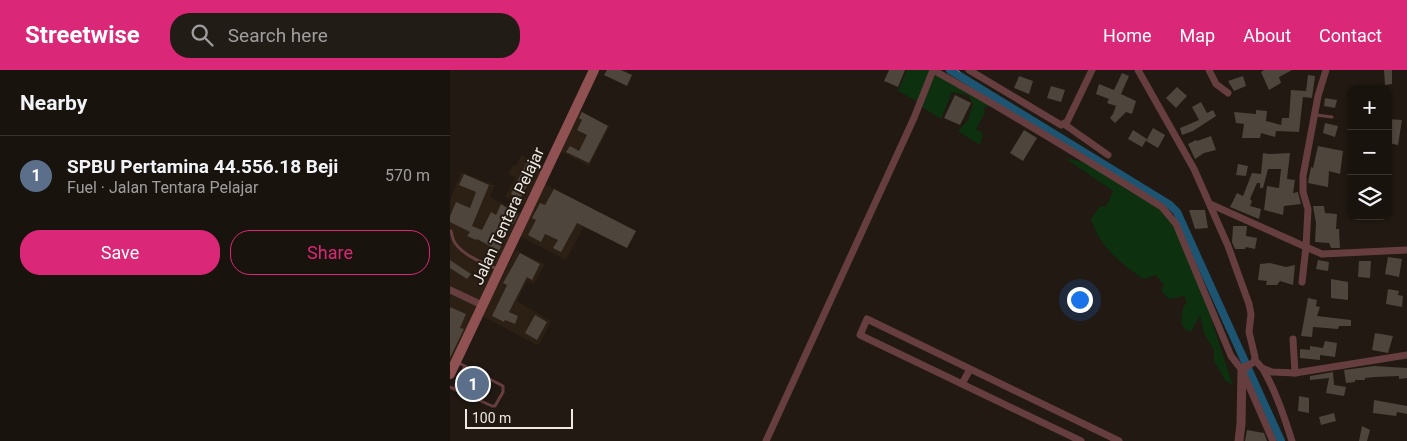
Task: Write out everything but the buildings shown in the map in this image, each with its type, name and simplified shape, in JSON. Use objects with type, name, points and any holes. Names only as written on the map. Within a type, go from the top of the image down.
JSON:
[{"type":"main road","name":"Jalan Tentara Pelajar","points":[[450,374],[461,364],[482,305],[594,70]]},
{"type":"street","points":[[766,441],[914,118],[933,70],[1003,109],[1162,208],[1176,224],[1231,356],[1249,365],[1272,372],[1295,372],[1407,355]]},
{"type":"street","points":[[969,70],[1054,122],[1064,124],[1108,155]]},
{"type":"street","points":[[1064,124],[1067,122],[1092,70]]},
{"type":"street","points":[[1138,70],[1194,169],[1228,246],[1250,304],[1249,365],[1239,441]]},
{"type":"street","points":[[1209,70],[1216,84],[1228,93]]},
{"type":"street","points":[[1302,282],[1308,209],[1303,186],[1318,96],[1326,70]]},
{"type":"street","points":[[1210,204],[1322,254],[1407,250]]},
{"type":"street","points":[[450,290],[482,305]]},
{"type":"street","points":[[1081,441],[860,335],[867,319],[1119,441]]},
{"type":"street","points":[[1293,339],[1295,372]]},
{"type":"street","points":[[1249,365],[1273,441]]},
{"type":"street","points":[[1262,368],[1272,384],[1281,405],[1292,441]]},
{"type":"street","points":[[962,384],[970,369]]},
{"type":"lane","points":[[1315,115],[1332,117]]},
{"type":"lane","points":[[451,231],[455,243],[461,249],[499,270]]},
{"type":"lane","points":[[450,387],[454,389],[492,406],[495,406],[500,399],[503,386],[461,364],[454,389]]},
{"type":"shaded area","points":[[576,109],[610,126],[589,166],[556,149]]},
{"type":"shaded area","points":[[521,155],[543,166],[523,206],[505,197],[515,178],[508,174],[513,165],[516,166]]},
{"type":"shaded area","points":[[461,172],[495,185],[490,197],[522,214],[450,368],[450,200]]},
{"type":"shaded area","points":[[541,182],[636,231],[627,248],[584,226],[566,260],[515,234]]},
{"type":"shaded area","points":[[516,250],[545,264],[534,284],[527,281],[517,301],[551,321],[540,344],[537,345],[482,316]]},
{"type":"green space","points":[[907,70],[929,70],[931,74],[935,73],[990,105],[983,109],[985,112],[976,129],[983,133],[980,145],[958,131],[968,120],[973,104],[968,95],[952,92],[941,119],[919,105],[920,103],[898,91]]},
{"type":"green space","points":[[1065,158],[1089,163],[1166,211],[1174,223],[1205,300],[1233,386],[1225,380],[1214,361],[1214,350],[1204,333],[1200,315],[1191,332],[1185,329],[1181,323],[1183,307],[1187,302],[1184,296],[1169,299],[1161,290],[1164,285],[1156,275],[1143,279],[1119,261],[1099,238],[1091,219],[1100,206],[1106,207],[1113,191]]},
{"type":"waterway","points":[[950,70],[1170,205],[1177,212],[1281,441]]},
{"type":"place","name":"SPBU Pertamina 44.556.18 Beji","points":[[473,384]]}]
